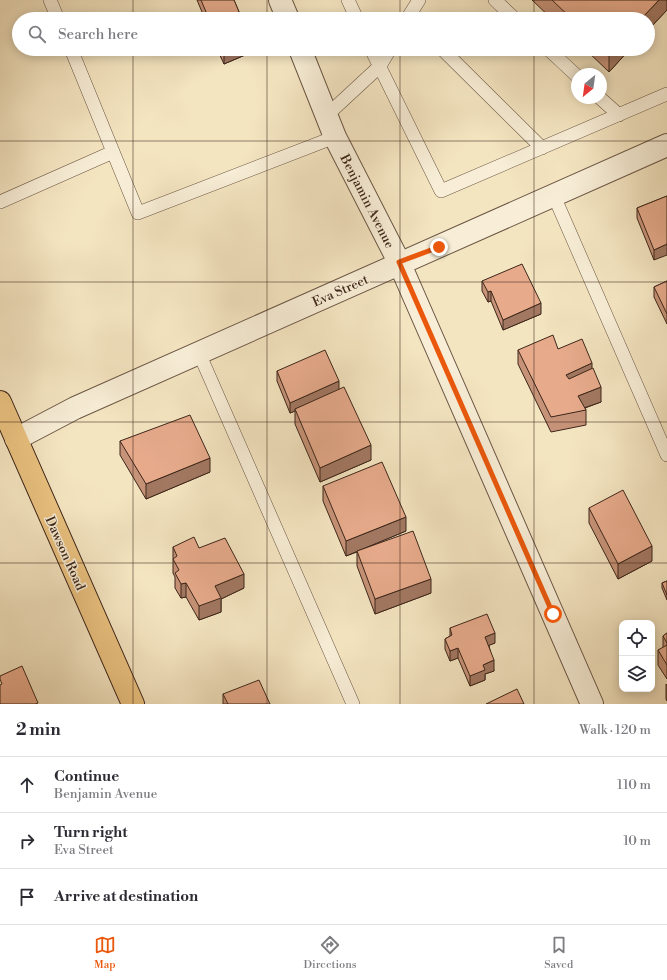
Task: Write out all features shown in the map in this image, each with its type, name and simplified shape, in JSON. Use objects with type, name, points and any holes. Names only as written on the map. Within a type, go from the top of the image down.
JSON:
[{"type":"main road","name":"Dawson Road","points":[[0,402],[133,704]]},
{"type":"street","points":[[280,0],[285,12]]},
{"type":"street","name":"Benjamin Avenue","points":[[303,56],[335,137],[399,262],[592,704]]},
{"type":"street","name":"Eva Street","points":[[16,439],[75,408],[199,352],[399,262],[439,247],[667,145]]},
{"type":"lane","points":[[50,0],[55,12]]},
{"type":"lane","points":[[348,0],[354,12]]},
{"type":"lane","points":[[412,12],[419,0]]},
{"type":"lane","points":[[495,0],[508,12]]},
{"type":"lane","points":[[73,56],[138,213],[335,137]]},
{"type":"lane","points":[[375,56],[441,191],[667,94]]},
{"type":"lane","points":[[326,116],[380,66],[386,56]]},
{"type":"lane","points":[[449,56],[542,148]]},
{"type":"lane","points":[[556,56],[571,70]]},
{"type":"lane","points":[[607,104],[619,115]]},
{"type":"lane","points":[[0,202],[113,152]]},
{"type":"lane","points":[[554,196],[667,455]]},
{"type":"lane","points":[[199,352],[352,704]]},
{"type":"building","points":[[201,0],[234,0],[239,12],[206,12]]},
{"type":"building","points":[[552,0],[659,0],[648,12],[565,12]]},
{"type":"building","points":[[667,196],[667,244],[654,250],[637,208]]},
{"type":"building","points":[[522,264],[541,303],[503,320],[491,291],[488,292],[482,281]]},
{"type":"building","points":[[667,281],[667,314],[654,287]]},
{"type":"building","points":[[553,335],[558,349],[582,339],[592,363],[566,375],[569,379],[593,368],[601,387],[578,396],[586,410],[551,417],[518,350]]},
{"type":"building","points":[[325,350],[339,381],[290,403],[277,371]]},
{"type":"building","points":[[344,387],[371,445],[320,468],[295,409]]},
{"type":"building","points":[[190,415],[210,458],[146,484],[120,441]]},
{"type":"building","points":[[382,462],[406,517],[346,541],[323,486]]},
{"type":"building","points":[[623,490],[652,546],[618,564],[589,508]]},
{"type":"building","points":[[413,531],[431,579],[375,599],[357,551]]},
{"type":"building","points":[[194,537],[199,548],[225,538],[244,574],[215,586],[221,598],[199,606],[186,583],[181,584],[175,573],[179,570],[173,559],[177,556],[173,547]]},
{"type":"building","points":[[667,581],[667,595],[662,583]]},
{"type":"building","points":[[487,614],[495,633],[485,637],[494,660],[483,665],[485,670],[470,676],[458,648],[450,651],[445,639],[452,635],[450,628]]},
{"type":"building","points":[[667,633],[667,643],[663,636]]},
{"type":"building","points":[[667,645],[667,665],[658,650]]},
{"type":"building","points":[[22,666],[38,703],[0,704],[0,685],[2,684],[0,676]]},
{"type":"building","points":[[259,680],[270,704],[228,704],[223,694]]},
{"type":"building","points":[[517,689],[524,704],[486,704]]},
{"type":"route","points":[[439,247],[399,262],[553,614]]}]
